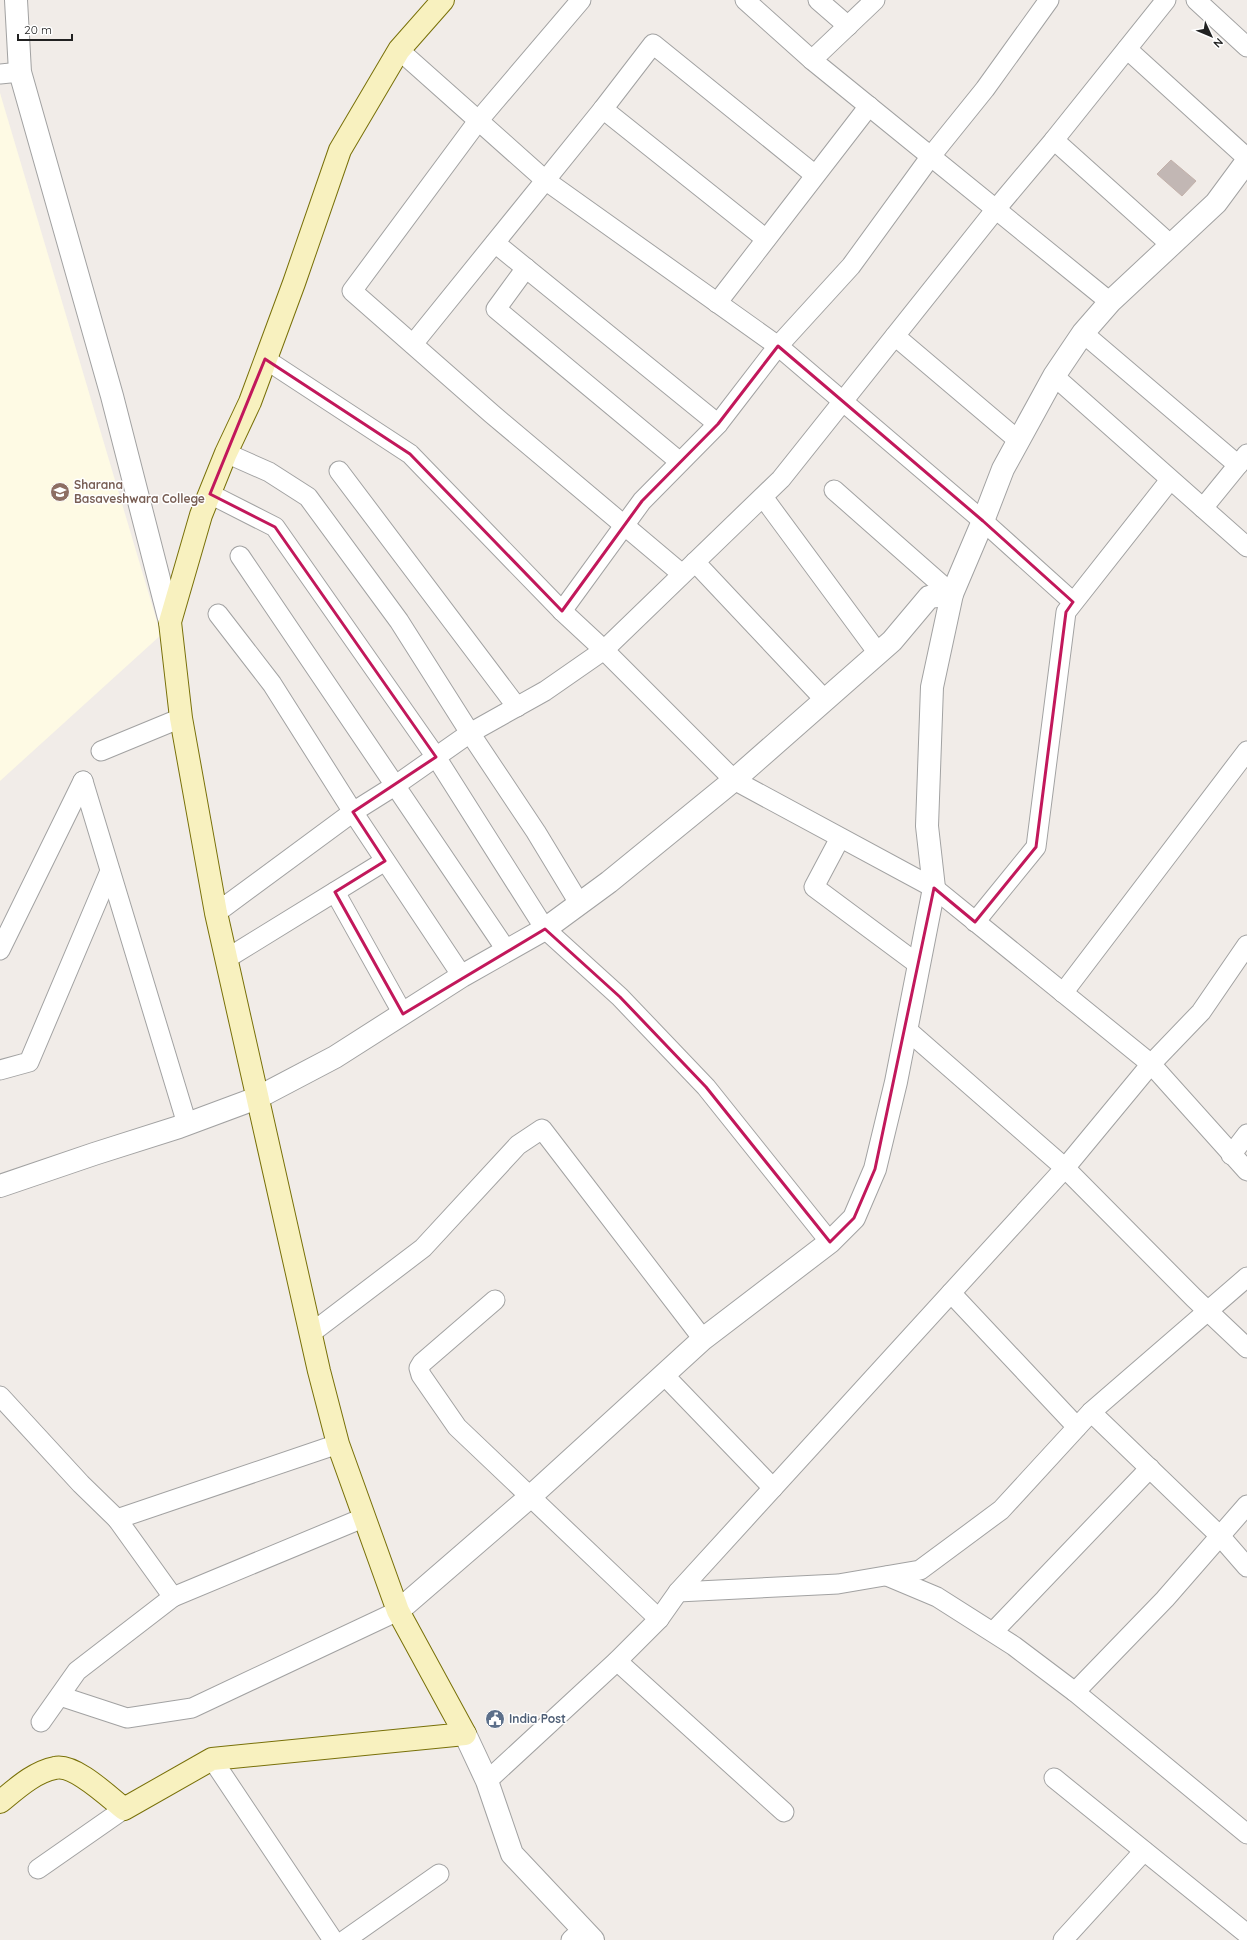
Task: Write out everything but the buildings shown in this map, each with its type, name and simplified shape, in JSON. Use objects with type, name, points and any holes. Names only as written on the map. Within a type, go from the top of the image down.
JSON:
[{"type":"main road","points":[[0,1802],[40,1774],[56,1767],[72,1770],[124,1809],[212,1759],[465,1734],[398,1611],[363,1518],[338,1444],[310,1334],[216,913],[181,718],[170,622],[202,515],[226,453],[250,402],[294,283],[340,150],[398,50],[443,0]]},
{"type":"street","points":[[16,0],[10,73],[112,396],[170,622]]},
{"type":"street","points":[[581,0],[478,121],[352,291],[624,524],[689,568],[825,700]]},
{"type":"street","points":[[745,0],[812,60],[1110,302]]},
{"type":"street","points":[[818,0],[848,26]]},
{"type":"street","points":[[812,60],[875,0]]},
{"type":"street","points":[[562,611],[642,501],[718,424],[778,346],[851,266],[931,156],[985,89],[1049,0]]},
{"type":"street","points":[[216,913],[353,812],[396,785],[470,733],[545,691],[604,650],[781,479],[996,209],[1054,140],[1166,0]]},
{"type":"street","points":[[1196,0],[1247,46]]},
{"type":"street","points":[[413,344],[603,109],[653,44],[815,175]]},
{"type":"street","points":[[60,1696],[127,1718],[192,1708],[398,1611],[531,1496],[703,1339],[830,1242],[854,1218],[875,1169],[896,1082],[934,888],[926,826],[932,687],[952,594],[984,521],[1004,469],[1054,376],[1083,332],[1110,302],[1216,203],[1247,159],[1127,49]]},
{"type":"street","points":[[398,50],[545,180],[778,346],[984,521],[1073,602]]},
{"type":"street","points":[[717,303],[869,106]]},
{"type":"street","points":[[603,109],[766,239]]},
{"type":"street","points":[[1054,140],[1171,245]]},
{"type":"street","points":[[495,243],[718,424]]},
{"type":"street","points":[[526,268],[496,308],[680,462]]},
{"type":"street","points":[[1083,332],[1243,459],[1203,508]]},
{"type":"street","points":[[895,336],[1019,441]]},
{"type":"street","points":[[266,359],[410,454],[562,611],[604,650],[734,780],[934,888],[1151,1064],[1247,1171]]},
{"type":"street","points":[[1054,376],[1247,547]]},
{"type":"street","points":[[226,453],[269,472],[308,497],[399,621],[470,733],[536,832],[579,903]]},
{"type":"street","points":[[339,470],[517,707]]},
{"type":"street","points":[[975,922],[1036,847],[1066,612],[1170,480]]},
{"type":"street","points":[[834,490],[952,594]]},
{"type":"street","points":[[210,494],[276,527],[436,757],[545,929],[620,998],[706,1087],[830,1242]]},
{"type":"street","points":[[762,496],[878,653]]},
{"type":"street","points":[[240,556],[507,951]]},
{"type":"street","points":[[0,1186],[187,1124],[257,1098],[335,1057],[462,976],[545,929],[609,882],[734,780],[892,641],[929,597],[952,594]]},
{"type":"street","points":[[218,614],[272,684],[353,812],[462,976]]},
{"type":"street","points":[[102,751],[181,718]]},
{"type":"street","points":[[1063,993],[1247,751]]},
{"type":"street","points":[[0,950],[83,782],[187,1124]]},
{"type":"street","points":[[840,838],[814,886],[919,965]]},
{"type":"street","points":[[226,959],[386,861]]},
{"type":"street","points":[[0,1070],[29,1062],[110,871]]},
{"type":"street","points":[[335,892],[403,1014]]},
{"type":"street","points":[[487,1781],[617,1661],[659,1619],[678,1592],[1065,1168],[1151,1064],[1201,1012],[1247,945]]},
{"type":"street","points":[[906,1029],[1065,1168],[1247,1348]]},
{"type":"street","points":[[310,1334],[423,1248],[518,1145],[542,1130],[703,1339]]},
{"type":"street","points":[[1232,1155],[1247,1134]]},
{"type":"street","points":[[678,1592],[838,1584],[920,1570],[1001,1510],[1091,1412],[1247,1277]]},
{"type":"street","points":[[950,1293],[1077,1427]]},
{"type":"street","points":[[495,1300],[422,1363],[418,1368],[421,1375],[457,1427],[659,1619]]},
{"type":"street","points":[[664,1374],[773,1488]]},
{"type":"street","points":[[0,1396],[81,1484],[117,1519],[173,1597]]},
{"type":"street","points":[[1091,1412],[1220,1536],[1247,1567]]},
{"type":"street","points":[[117,1519],[338,1444]]},
{"type":"street","points":[[993,1632],[1150,1468]]},
{"type":"street","points":[[1075,1692],[1165,1599],[1247,1505]]},
{"type":"street","points":[[41,1722],[77,1671],[173,1597],[363,1518]]},
{"type":"street","points":[[887,1576],[937,1597],[1014,1646],[1075,1692],[1247,1834]]},
{"type":"street","points":[[617,1661],[784,1812]]},
{"type":"street","points":[[465,1734],[487,1781],[512,1854],[582,1936]]},
{"type":"street","points":[[212,1759],[333,1940]]},
{"type":"street","points":[[1054,1778],[1247,1934]]},
{"type":"street","points":[[38,1869],[124,1809]]},
{"type":"street","points":[[1063,1940],[1144,1851]]},
{"type":"street","points":[[345,1940],[439,1874]]},
{"type":"highlighted area","points":[[778,346],[983,521],[1073,602],[1066,612],[1036,847],[975,922],[934,888],[875,1169],[854,1218],[830,1242],[706,1087],[620,997],[545,929],[403,1014],[335,892],[385,861],[353,812],[436,757],[275,527],[210,494],[265,359],[410,454],[562,611],[642,501],[718,424]]},
{"type":"shaded area","name":"Sharana Basaveshwara College","points":[[0,93],[161,635],[0,781]]},
{"type":"place","name":"Sharana Basaveshwara College","points":[[60,492]]},
{"type":"place","name":"India Post","points":[[495,1719]]}]
